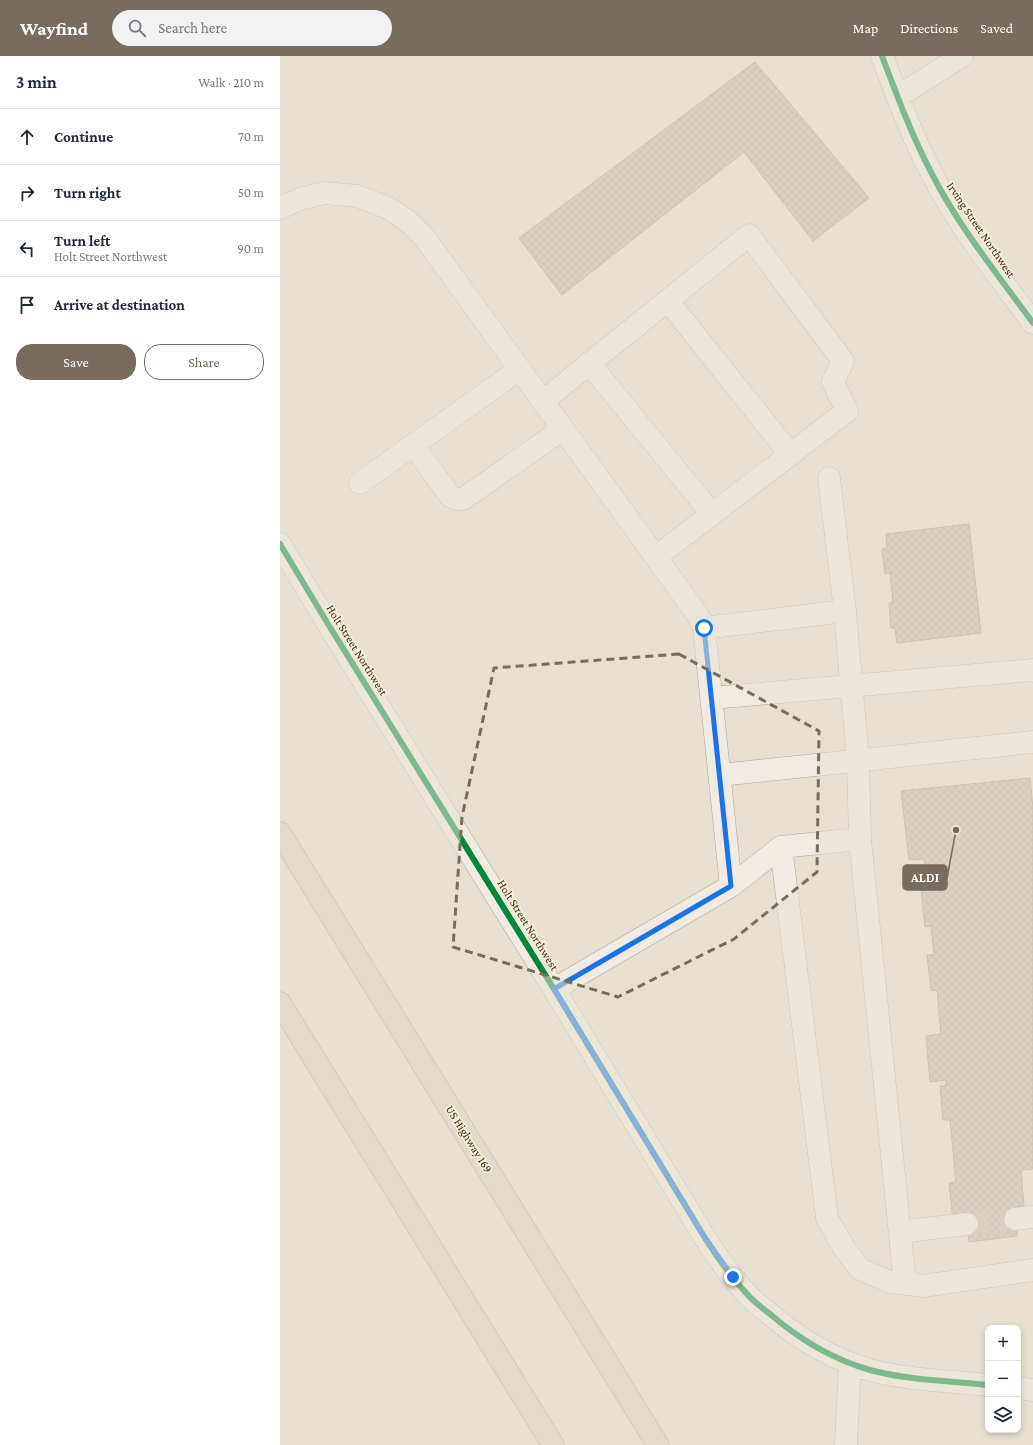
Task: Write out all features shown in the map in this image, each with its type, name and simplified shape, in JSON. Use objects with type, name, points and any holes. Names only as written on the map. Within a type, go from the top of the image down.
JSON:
[{"type":"highway","name":"US Highway 169","points":[[280,832],[658,1445]]},
{"type":"highway","points":[[280,1003],[553,1445]]},
{"type":"street","name":"Irving Street Northwest","points":[[882,56],[898,97],[932,174],[954,213],[1033,323]]},
{"type":"street","points":[[898,97],[962,56]]},
{"type":"street","points":[[280,208],[300,199],[324,193],[357,196],[388,208],[408,221],[424,236],[697,614],[704,628],[731,886]]},
{"type":"street","points":[[543,401],[749,235],[843,361],[832,382],[847,411],[656,557]]},
{"type":"street","points":[[668,301],[790,454]]},
{"type":"street","points":[[589,363],[712,514]]},
{"type":"street","points":[[360,484],[520,369]]},
{"type":"street","points":[[414,445],[450,496],[456,499],[463,499],[563,429]]},
{"type":"street","points":[[829,478],[845,611],[858,760],[860,839],[905,1284]]},
{"type":"street","name":"Holt Street Northwest","points":[[280,544],[554,989],[705,1238],[748,1295],[783,1326],[821,1351],[850,1363],[871,1370],[897,1375],[985,1385]]},
{"type":"street","points":[[704,628],[845,611]]},
{"type":"street","points":[[712,698],[1033,671]]},
{"type":"street","points":[[720,775],[1033,742]]},
{"type":"street","points":[[554,989],[731,886],[781,847],[860,839]]},
{"type":"street","points":[[781,847],[827,1218],[844,1248],[860,1269],[890,1282],[905,1284],[923,1286],[1033,1270]]},
{"type":"street","points":[[900,1232],[967,1224]]},
{"type":"street","points":[[846,1445],[850,1363]]},
{"type":"street","points":[[1021,1388],[1033,1390]]},
{"type":"highlighted area","points":[[679,654],[819,731],[817,872],[734,939],[618,997],[453,947],[462,817],[494,668]]},
{"type":"building","points":[[755,62],[869,198],[813,241],[744,152],[562,295],[519,238]]},
{"type":"building","points":[[969,524],[981,633],[897,643],[895,628],[891,628],[889,603],[893,602],[890,573],[885,574],[882,549],[887,548],[886,534]]},
{"type":"building","points":[[1030,778],[1033,808],[1033,1169],[1021,1170],[1024,1206],[1014,1207],[1017,1236],[969,1242],[967,1219],[953,1220],[949,1183],[956,1182],[950,1120],[943,1120],[940,1086],[946,1086],[946,1080],[930,1082],[926,1036],[941,1034],[937,990],[931,991],[927,955],[934,955],[931,926],[925,927],[921,889],[927,889],[924,859],[909,860],[901,791]]},
{"type":"tunnel","points":[[967,1224],[1015,1219]]},
{"type":"cycle path","points":[[882,56],[911,131],[943,194],[967,232],[1033,323]]},
{"type":"cycle path","points":[[280,544],[554,989],[705,1238],[736,1281],[755,1302],[793,1332],[817,1348],[856,1366],[899,1376],[985,1385]]},
{"type":"place","name":"ALDI","points":[[956,830]]},
{"type":"route","points":[[704,628],[731,886],[554,989],[705,1238],[733,1277]]}]
